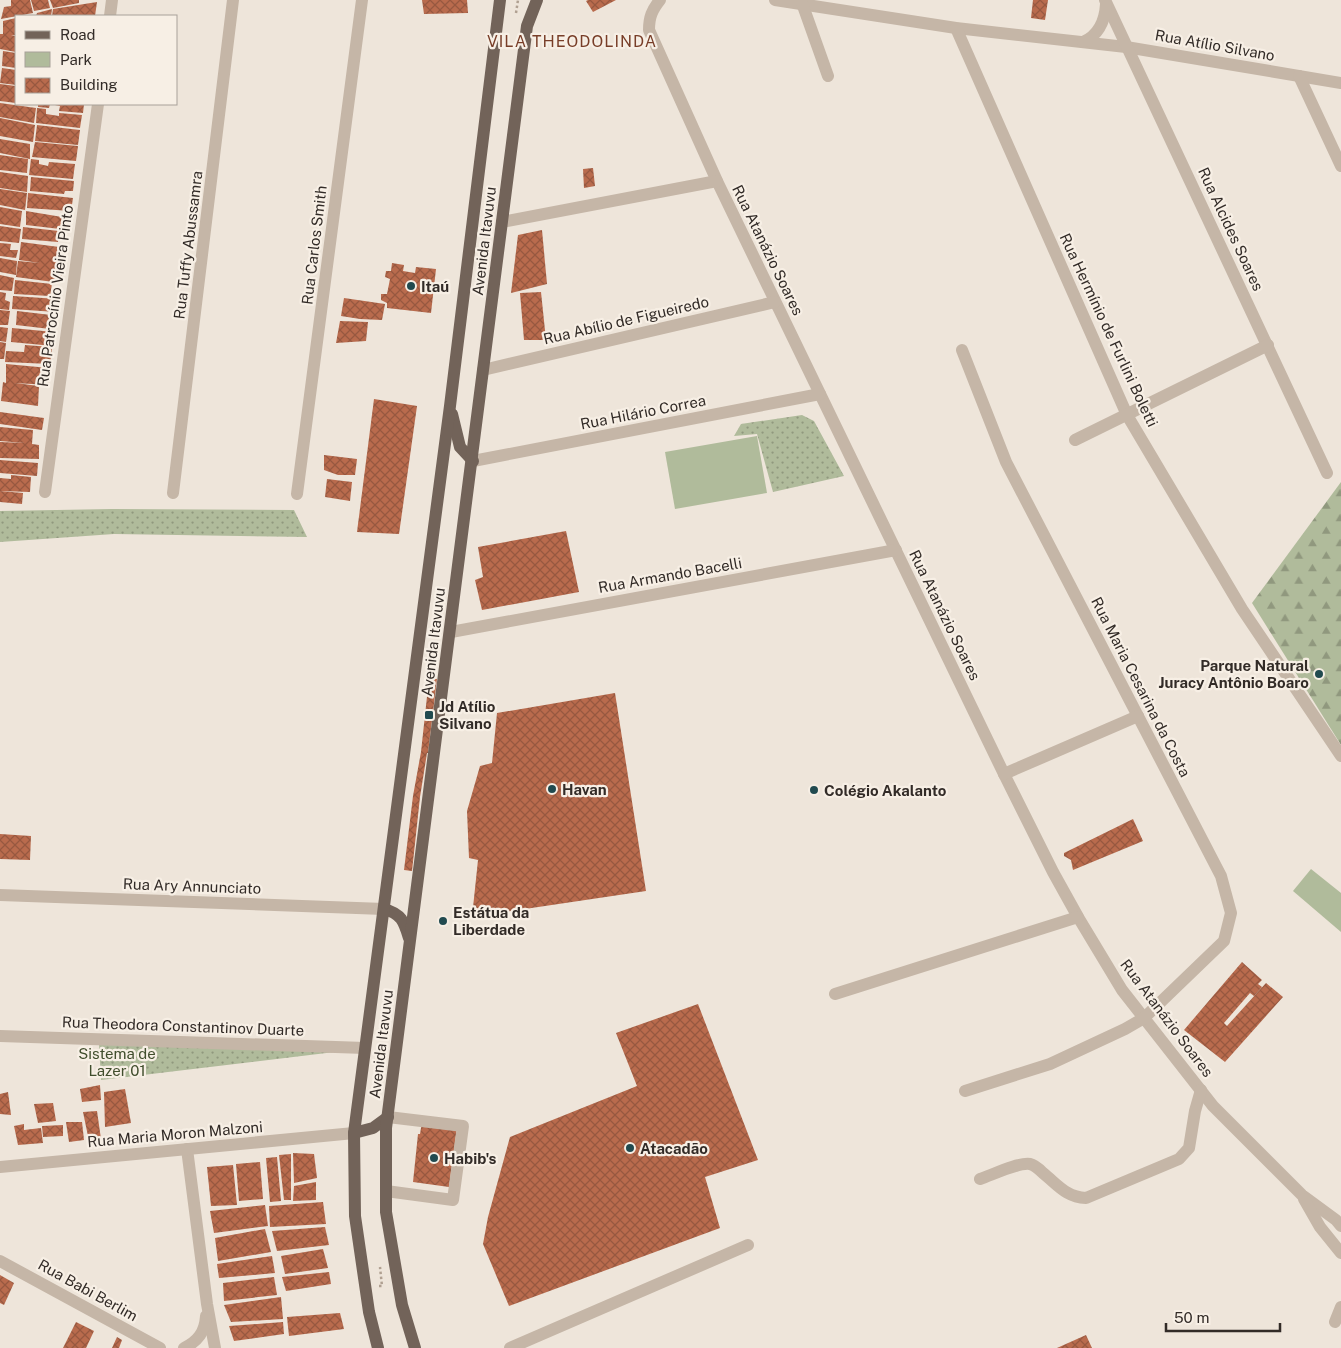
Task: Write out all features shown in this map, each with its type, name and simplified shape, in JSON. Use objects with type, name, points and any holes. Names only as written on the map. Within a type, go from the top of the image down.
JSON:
[{"type":"main road","name":"Avenida Itavuvu","points":[[378,1348],[369,1312],[355,1216],[354,1133],[450,406],[500,0]]},
{"type":"main road","name":"Avenida Itavuvu","points":[[415,1348],[402,1305],[386,1212],[386,1128],[473,462],[527,26],[537,0]]},
{"type":"main road","points":[[450,406],[460,446],[473,462]]},
{"type":"main road","points":[[384,909],[391,910],[402,918],[410,943]]},
{"type":"main road","points":[[354,1133],[373,1128],[388,1117]]},
{"type":"street","points":[[110,15],[112,0]]},
{"type":"street","name":"Rua Tuffy Abussamra","points":[[173,493],[233,0]]},
{"type":"street","name":"Rua Carlos Smith","points":[[298,494],[362,0]]},
{"type":"street","name":"Rua Atanázio Soares","points":[[660,0],[652,10],[649,19],[649,30],[717,181],[1004,774],[1053,872],[1078,917],[1122,990],[1213,1106],[1302,1195],[1339,1220]]},
{"type":"street","name":"Rua Atílio Silvano","points":[[775,0],[956,28],[1126,47],[1341,82]]},
{"type":"street","points":[[1083,42],[1090,39],[1104,21],[1106,2]]},
{"type":"street","name":"Rua Alcides Soares","points":[[1106,2],[1327,473]]},
{"type":"street","points":[[802,3],[828,76]]},
{"type":"street","name":"Rua Hermínio de Furlini Boletti","points":[[956,28],[1127,415],[1242,609],[1341,756]]},
{"type":"street","points":[[1299,76],[1341,166]]},
{"type":"street","name":"Rua Patrocínio Vieira Pinto","points":[[45,492],[98,105]]},
{"type":"street","points":[[502,222],[717,181]]},
{"type":"street","name":"Rua Abílio de Figueiredo","points":[[484,370],[775,302]]},
{"type":"street","points":[[1075,440],[1268,345]]},
{"type":"street","name":"Rua Maria Cesarina da Costa","points":[[962,350],[1006,462],[1221,876],[1231,912],[1224,941],[1144,1018],[1125,1029],[1050,1064],[965,1091]]},
{"type":"street","name":"Rua Hilário Correa","points":[[473,462],[820,394]]},
{"type":"street","name":"Rua Armando Bacelli","points":[[451,632],[896,550]]},
{"type":"street","points":[[1004,774],[1138,716]]},
{"type":"street","name":"Rua Ary Annunciato","points":[[0,895],[384,909]]},
{"type":"street","points":[[835,994],[1078,917]]},
{"type":"street","name":"Rua Theodora Constantinov Duarte","points":[[0,1036],[365,1048]]},
{"type":"street","points":[[980,1179],[1029,1164],[1037,1168],[1067,1194],[1086,1198],[1180,1159],[1189,1148],[1201,1090]]},
{"type":"street","points":[[386,1191],[453,1200],[463,1126],[388,1117]]},
{"type":"street","name":"Rua Maria Moron Malzoni","points":[[0,1167],[354,1133]]},
{"type":"street","points":[[187,1149],[207,1304],[215,1348]]},
{"type":"street","name":"Rua Atanázio Soares","points":[[1302,1195],[1320,1227],[1341,1253]]},
{"type":"street","points":[[510,1348],[748,1245]]},
{"type":"street","name":"Rua Babi Berlim","points":[[0,1261],[160,1348]]},
{"type":"street","points":[[184,1348],[200,1338],[206,1326],[207,1304]]},
{"type":"street","points":[[1335,1322],[1341,1308]]},
{"type":"green space","points":[[802,415],[814,421],[844,476],[773,492],[757,434],[734,436],[741,424]]},
{"type":"green space","points":[[757,436],[767,493],[675,509],[665,452]]},
{"type":"green space","name":"Parque Natural Juracy Antônio Boaro","points":[[1341,482],[1341,745],[1252,603]]},
{"type":"green space","points":[[112,509],[294,510],[307,537],[114,534],[0,542],[0,511]]},
{"type":"green space","points":[[1311,869],[1341,893],[1341,932],[1293,891]]},
{"type":"green space","name":"Sistema de Lazer 01","points":[[99,1044],[343,1051],[101,1080]]},
{"type":"building","points":[[11,0],[30,0],[33,13],[1,19],[4,7],[11,6]]},
{"type":"building","points":[[31,0],[48,0],[50,8],[34,11]]},
{"type":"building","points":[[50,0],[79,0],[79,3],[53,8]]},
{"type":"building","points":[[422,0],[467,0],[468,13],[424,14]]},
{"type":"building","points":[[616,0],[593,12],[586,1]]},
{"type":"building","points":[[1033,0],[1048,0],[1045,20],[1031,18]]},
{"type":"building","points":[[97,2],[95,15],[52,15],[53,9]]},
{"type":"building","points":[[52,9],[51,15],[36,15],[37,13]]},
{"type":"building","points":[[15,18],[15,35],[11,35],[15,36],[15,52],[0,49],[0,34],[3,34],[3,21]]},
{"type":"building","points":[[3,51],[15,53],[15,68],[2,66]]},
{"type":"building","points":[[2,68],[15,70],[15,85],[0,83]]},
{"type":"building","points":[[0,84],[15,86],[15,103],[0,101]]},
{"type":"building","points":[[0,103],[36,108],[34,123],[0,117]]},
{"type":"building","points":[[38,105],[50,105],[49,108],[38,107]]},
{"type":"building","points":[[55,105],[84,105],[83,113],[59,111],[60,106]]},
{"type":"building","points":[[37,108],[46,109],[46,114],[59,116],[59,113],[82,115],[80,128],[36,123]]},
{"type":"building","points":[[0,118],[35,125],[33,142],[0,136]]},
{"type":"building","points":[[37,125],[80,130],[78,145],[35,141]]},
{"type":"building","points":[[0,139],[30,144],[30,159],[0,153]]},
{"type":"building","points":[[35,142],[78,146],[76,161],[32,157]]},
{"type":"building","points":[[0,155],[28,159],[27,173],[0,170]]},
{"type":"building","points":[[31,159],[39,160],[39,164],[48,166],[49,162],[75,164],[73,179],[29,175]]},
{"type":"building","points":[[593,168],[595,186],[584,188],[583,169]]},
{"type":"building","points":[[0,172],[28,176],[27,192],[0,188]]},
{"type":"building","points":[[31,177],[74,181],[73,191],[65,191],[64,194],[30,191]]},
{"type":"building","points":[[0,189],[27,193],[25,210],[0,205]]},
{"type":"building","points":[[28,193],[73,198],[71,211],[27,208]]},
{"type":"building","points":[[0,207],[22,211],[20,227],[0,224]]},
{"type":"building","points":[[26,211],[62,217],[60,229],[26,225]]},
{"type":"building","points":[[0,226],[21,229],[19,243],[0,241]]},
{"type":"building","points":[[23,227],[59,231],[58,242],[22,239]]},
{"type":"building","points":[[542,230],[547,284],[511,293],[518,235]]},
{"type":"building","points":[[21,242],[59,247],[57,265],[63,266],[61,283],[16,277],[18,261],[40,263],[19,260]]},
{"type":"building","points":[[0,243],[11,244],[10,250],[18,250],[16,258],[0,256]]},
{"type":"building","points":[[0,258],[17,261],[16,275],[0,272]]},
{"type":"building","name":"Itaú","points":[[392,263],[404,265],[403,271],[415,273],[416,267],[436,269],[431,313],[387,308],[387,303],[381,300],[381,294],[387,294],[390,279],[385,277],[386,271],[391,271]]},
{"type":"building","points":[[0,275],[14,278],[12,291],[0,290]]},
{"type":"building","points":[[15,280],[52,284],[50,296],[14,294]]},
{"type":"building","points":[[0,292],[6,293],[5,300],[10,302],[9,310],[0,309]]},
{"type":"building","points":[[541,292],[546,340],[524,340],[520,293]]},
{"type":"building","points":[[13,296],[58,299],[56,312],[12,309]]},
{"type":"building","points":[[344,298],[385,304],[382,320],[341,316]]},
{"type":"building","points":[[0,310],[10,311],[8,325],[0,325]]},
{"type":"building","points":[[17,311],[51,315],[50,329],[16,325]]},
{"type":"building","points":[[340,321],[368,322],[366,341],[336,343]]},
{"type":"building","points":[[0,327],[8,328],[6,342],[0,341]]},
{"type":"building","points":[[12,328],[54,332],[53,346],[11,342]]},
{"type":"building","points":[[0,342],[6,343],[4,359],[0,359]]},
{"type":"building","points":[[25,345],[52,347],[50,364],[5,362],[6,351],[24,352]]},
{"type":"building","points":[[6,364],[49,368],[48,385],[15,383],[39,386],[38,406],[1,401],[3,382],[6,383]]},
{"type":"building","points":[[374,399],[417,406],[399,534],[357,532]]},
{"type":"building","points":[[0,412],[44,418],[42,430],[0,424]]},
{"type":"building","points":[[0,427],[33,430],[32,444],[39,445],[39,459],[0,458],[0,442],[25,443],[0,441]]},
{"type":"building","points":[[324,455],[357,459],[355,475],[338,475],[324,470]]},
{"type":"building","points":[[0,460],[38,463],[37,476],[0,473]]},
{"type":"building","points":[[11,475],[31,477],[30,492],[0,491],[0,478],[11,479]]},
{"type":"building","points":[[327,479],[352,482],[350,501],[325,497]]},
{"type":"building","points":[[0,491],[23,493],[22,504],[0,502]]},
{"type":"building","points":[[566,531],[579,592],[482,610],[475,580],[483,577],[478,547]]},
{"type":"building","points":[[429,678],[437,679],[428,753],[420,797],[412,871],[404,870],[413,796],[421,752]]},
{"type":"building","name":"Havan","points":[[615,693],[646,891],[472,917],[478,860],[469,858],[467,811],[480,766],[492,763],[497,713]]},
{"type":"building","points":[[1133,819],[1143,841],[1073,870],[1071,860],[1064,856],[1064,853]]},
{"type":"building","points":[[0,834],[31,836],[30,860],[0,859]]},
{"type":"building","points":[[1242,962],[1262,980],[1258,984],[1262,987],[1254,996],[1250,993],[1224,1023],[1227,1026],[1266,983],[1283,997],[1225,1062],[1184,1030]]},
{"type":"building","name":"Atacadão","points":[[698,1004],[758,1160],[705,1177],[720,1228],[509,1306],[483,1244],[488,1217],[510,1137],[637,1086],[616,1033]]},
{"type":"building","points":[[100,1085],[101,1100],[82,1102],[80,1089]]},
{"type":"building","points":[[125,1089],[131,1123],[105,1127],[104,1092]]},
{"type":"building","points":[[8,1092],[11,1115],[0,1114],[0,1094]]},
{"type":"building","points":[[53,1103],[56,1121],[38,1123],[34,1104]]},
{"type":"building","points":[[97,1111],[101,1139],[89,1141],[83,1112]]},
{"type":"building","points":[[66,1122],[82,1122],[84,1140],[69,1142]]},
{"type":"building","name":"Habib's","points":[[422,1122],[457,1127],[449,1187],[413,1182],[418,1134],[420,1134]]},
{"type":"building","points":[[24,1124],[24,1130],[41,1128],[43,1143],[18,1145],[14,1126]]},
{"type":"building","points":[[63,1125],[63,1136],[43,1137],[42,1126]]},
{"type":"building","points":[[293,1153],[314,1154],[317,1178],[294,1183]]},
{"type":"building","points":[[291,1154],[291,1200],[284,1200],[279,1155]]},
{"type":"building","points":[[277,1157],[281,1201],[270,1202],[266,1158]]},
{"type":"building","points":[[260,1162],[263,1199],[239,1201],[236,1164]]},
{"type":"building","points":[[233,1165],[237,1205],[211,1206],[207,1167]]},
{"type":"building","points":[[316,1182],[316,1200],[293,1201],[294,1186]]},
{"type":"building","points":[[323,1202],[326,1224],[270,1227],[269,1206]]},
{"type":"building","points":[[265,1205],[268,1226],[214,1233],[210,1211]]},
{"type":"building","points":[[325,1227],[329,1245],[277,1251],[272,1231]]},
{"type":"building","points":[[265,1229],[271,1252],[218,1261],[215,1238]]},
{"type":"building","points":[[323,1249],[328,1268],[285,1274],[281,1256]]},
{"type":"building","points":[[272,1256],[275,1273],[219,1278],[217,1264]]},
{"type":"building","points":[[329,1272],[331,1284],[286,1291],[282,1277]]},
{"type":"building","points":[[0,1275],[14,1283],[4,1305],[0,1303]]},
{"type":"building","points":[[274,1277],[277,1295],[224,1301],[223,1283]]},
{"type":"building","points":[[281,1297],[283,1319],[231,1322],[224,1305]]},
{"type":"building","points":[[340,1313],[344,1329],[289,1336],[287,1317]]},
{"type":"building","points":[[76,1322],[94,1331],[86,1348],[63,1348]]},
{"type":"building","points":[[283,1322],[284,1334],[234,1341],[229,1326]]},
{"type":"building","points":[[1086,1335],[1092,1348],[1057,1348]]},
{"type":"building","points":[[117,1337],[122,1340],[119,1348],[112,1348]]},
{"type":"place","name":"Itaú","points":[[411,286]]},
{"type":"place","name":"Parque Natural Juracy Antônio Boaro","points":[[1319,674]]},
{"type":"place","name":"Jd Atílio Silvano","points":[[429,715]]},
{"type":"place","name":"Havan","points":[[552,789]]},
{"type":"place","name":"Colégio Akalanto","points":[[814,790]]},
{"type":"place","name":"Estátua da Liberdade","points":[[443,921]]},
{"type":"place","name":"Atacadão","points":[[630,1148]]},
{"type":"place","name":"Habib's","points":[[434,1158]]},
{"type":"district","name":"VILA THEODOLINDA","points":[[572,41]]}]
